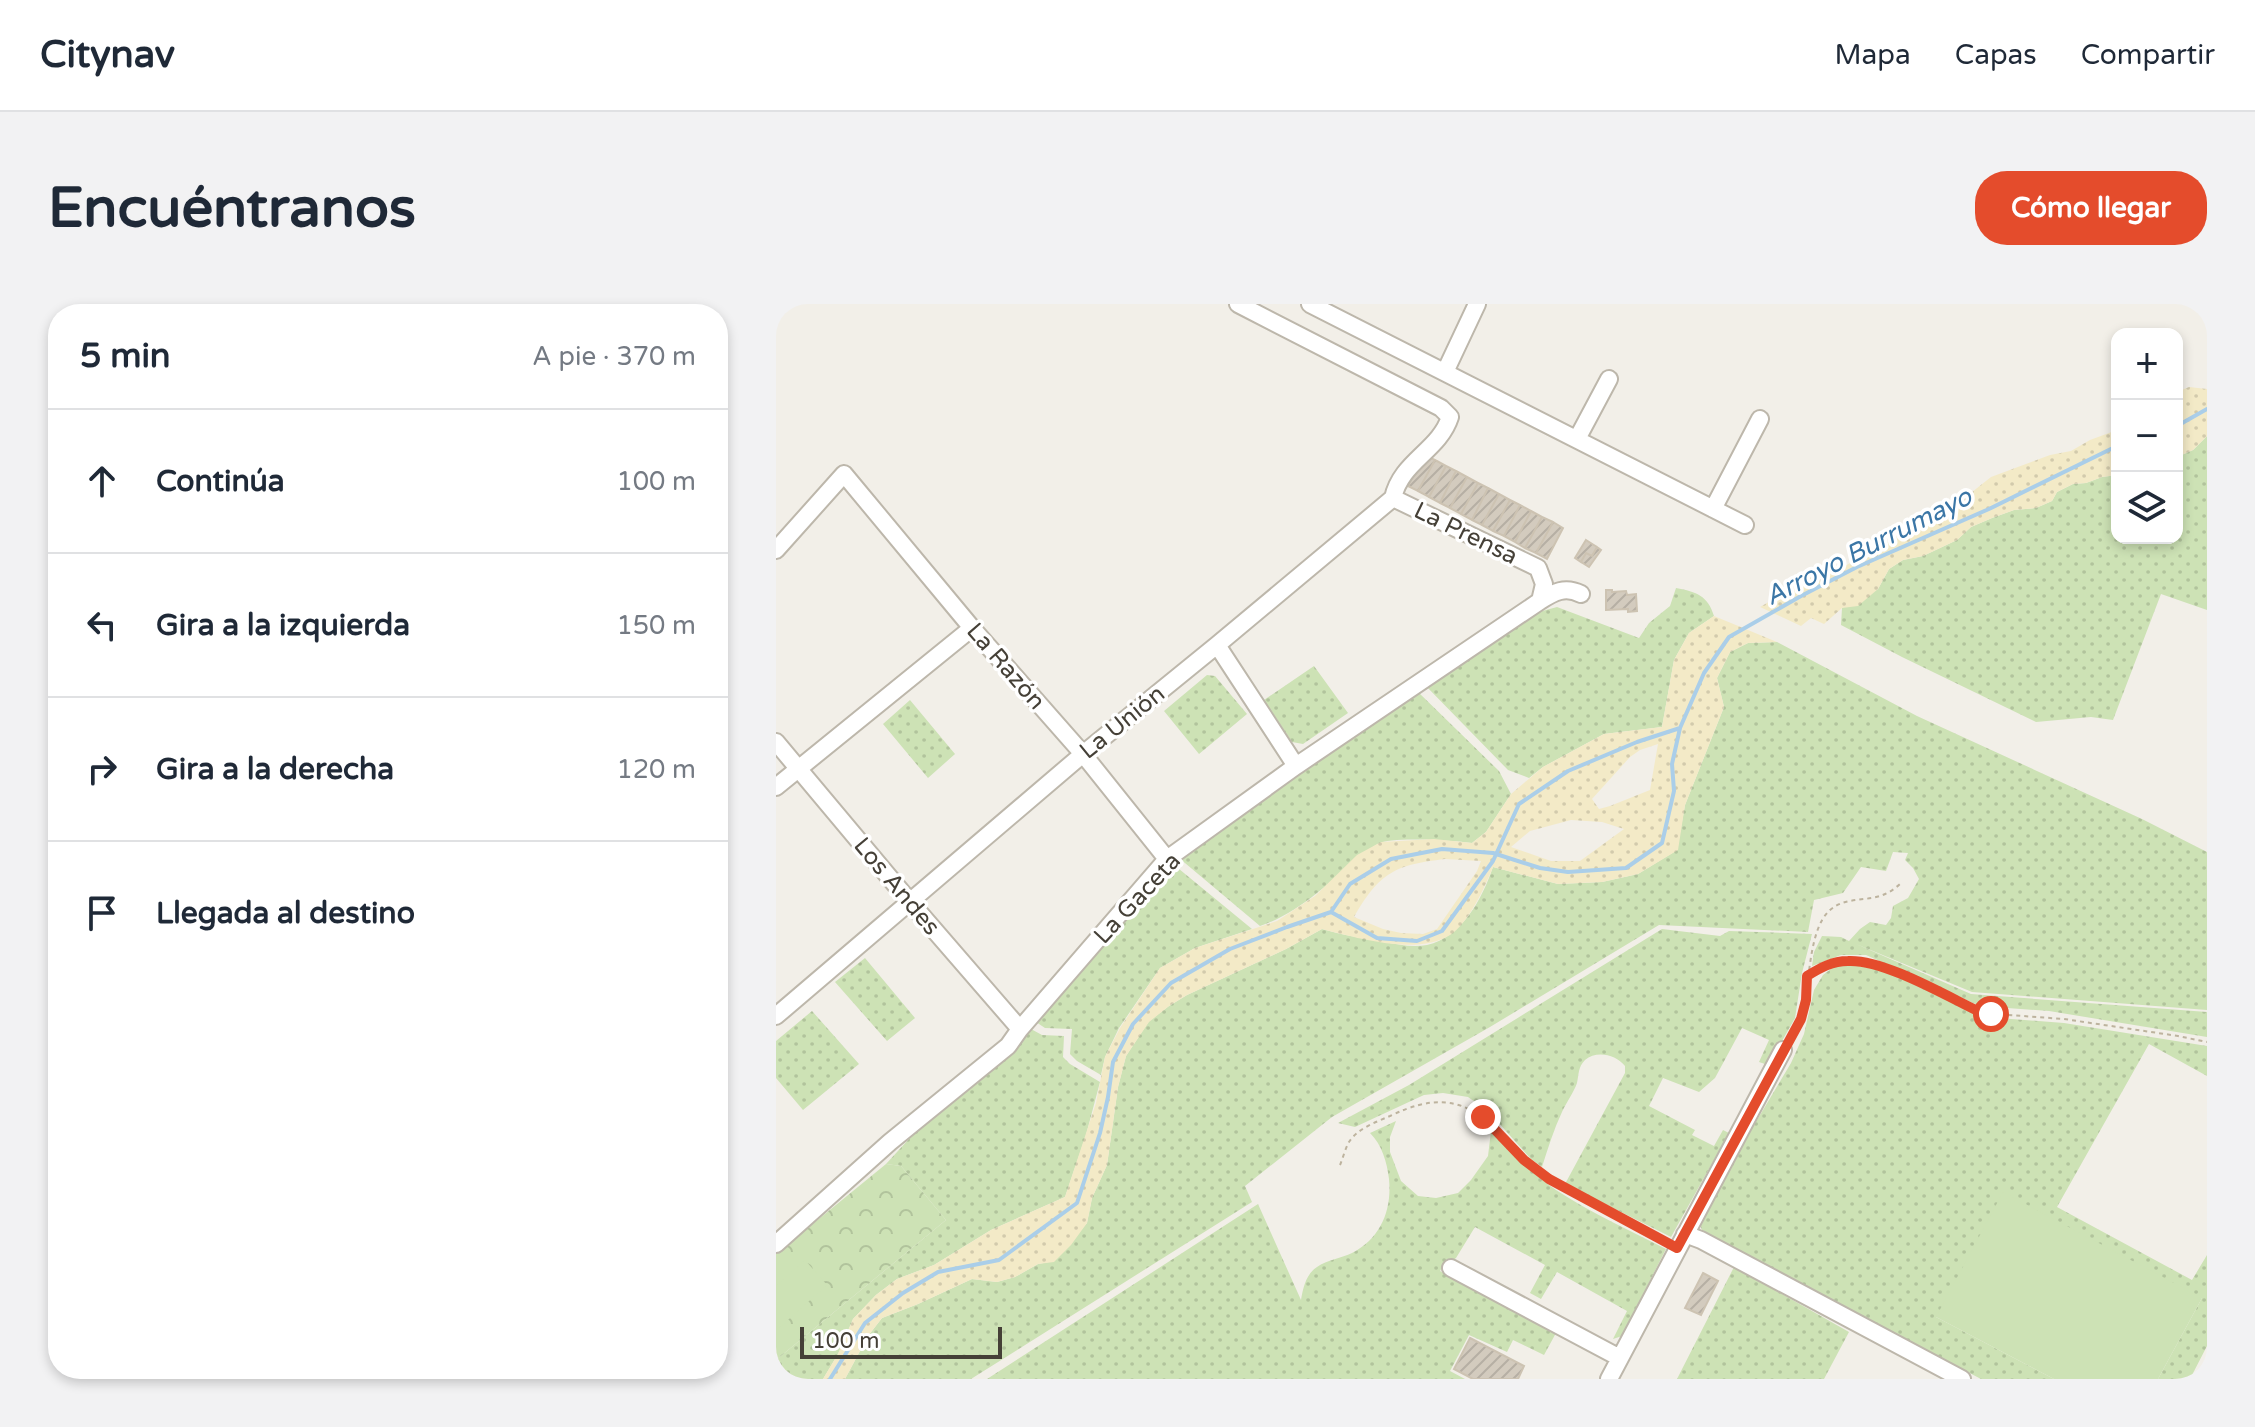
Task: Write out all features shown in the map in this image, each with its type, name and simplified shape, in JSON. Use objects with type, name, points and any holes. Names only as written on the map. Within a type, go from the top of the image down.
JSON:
[{"type":"street","name":"La Unión","points":[[776,1016],[1083,754],[1393,498],[1396,485],[1406,470],[1445,433],[1450,417],[1441,408],[1238,304]]},
{"type":"street","points":[[1445,372],[1477,304]]},
{"type":"street","points":[[1316,305],[1745,525]]},
{"type":"street","points":[[1577,439],[1609,379]]},
{"type":"street","points":[[1713,509],[1760,419]]},
{"type":"street","name":"La Razón","points":[[776,550],[844,474],[972,628],[1083,754],[1167,859]]},
{"type":"street","name":"La Prensa","points":[[1393,498],[1538,568],[1544,584],[1540,601]]},
{"type":"street","name":"La Gaceta","points":[[776,1244],[890,1142],[1008,1046],[1167,859],[1296,766],[1540,601],[1557,591],[1568,589],[1581,594]]},
{"type":"street","points":[[776,787],[972,628]]},
{"type":"street","points":[[1217,645],[1296,766]]},
{"type":"street","name":"Los Andes","points":[[776,742],[1020,1029]]},
{"type":"street","points":[[1609,1379],[1783,1050]]},
{"type":"street","points":[[1681,1241],[1701,1240],[1962,1379]]},
{"type":"street","points":[[1451,1268],[1620,1358]]},
{"type":"path","points":[[1783,1050],[1801,1019],[1816,936],[1827,912],[1844,901],[1886,894],[1902,882]]},
{"type":"path","points":[[1807,976],[1835,962],[1863,962],[1887,968],[1982,1013],[2064,1019],[2207,1042]]},
{"type":"path","points":[[1340,1165],[1349,1141],[1365,1128],[1422,1103],[1445,1101],[1463,1105],[1483,1117],[1524,1160],[1549,1179],[1576,1195],[1681,1241]]},
{"type":"green space","points":[[2207,436],[2207,610],[2161,594],[2113,720],[2091,717],[2036,722],[1841,625],[1842,608],[1878,589],[1889,569],[1903,560],[1923,556],[1957,540],[1971,527],[1992,518],[2052,501],[2057,492],[2073,484],[2102,477],[2111,476],[2111,544],[2183,544],[2183,454],[2193,450]]},
{"type":"green space","points":[[1676,588],[1701,596],[1714,616],[1689,633],[1674,660],[1662,727],[1604,734],[1543,767],[1529,778],[1508,770],[1424,684],[1535,613],[1557,607],[1639,638],[1649,623],[1670,606]]},
{"type":"green space","points":[[1777,642],[1917,716],[2207,852],[2207,1010],[1972,992],[1856,944],[1971,994],[2207,1012],[2207,1037],[2049,1011],[1980,1006],[1866,955],[1841,955],[1812,966],[1814,952],[1822,936],[1841,937],[1849,941],[1870,922],[1886,925],[1893,906],[1908,898],[1919,879],[1905,860],[1908,853],[1893,852],[1886,871],[1861,867],[1843,893],[1814,900],[1808,932],[1659,925],[1332,1117],[1245,1186],[1252,1202],[971,1379],[845,1379],[868,1336],[882,1318],[972,1279],[997,1282],[1015,1277],[1038,1264],[1054,1261],[1087,1223],[1092,1198],[1107,1165],[1118,1087],[1126,1056],[1149,1021],[1169,1006],[1322,929],[1405,945],[1421,946],[1439,941],[1451,934],[1469,915],[1493,867],[1558,884],[1602,882],[1638,874],[1677,850],[1685,805],[1724,707],[1717,678],[1730,652],[1748,643]]},
{"type":"green space","points":[[1314,666],[1348,713],[1303,744],[1292,742],[1264,700]]},
{"type":"green space","points":[[1207,675],[1215,676],[1247,714],[1199,754],[1164,711]]},
{"type":"green space","points":[[1416,690],[1499,771],[1511,794],[1486,832],[1472,843],[1409,840],[1378,844],[1300,906],[1260,926],[1179,858]]},
{"type":"green space","points":[[910,700],[955,754],[928,778],[883,724]]},
{"type":"green space","points":[[1173,864],[1252,929],[1195,948],[1160,968],[1119,1028],[1105,1057],[1101,1075],[1070,1054],[1072,1029],[1045,1028],[1036,1022]]},
{"type":"green space","points":[[1662,929],[1720,936],[1729,931],[1812,934],[1795,1018],[1765,1064],[1759,1062],[1769,1040],[1742,1028],[1715,1078],[1699,1092],[1663,1078],[1649,1106],[1695,1130],[1692,1135],[1714,1146],[1723,1130],[1729,1133],[1671,1237],[1565,1184],[1625,1073],[1625,1066],[1612,1057],[1595,1055],[1583,1063],[1542,1167],[1488,1111],[1468,1097],[1443,1093],[1424,1095],[1355,1127],[1338,1123],[1409,1085]]},
{"type":"green space","points":[[865,958],[915,1018],[887,1041],[835,982]]},
{"type":"green space","points":[[1836,965],[1881,969],[1985,1017],[2064,1023],[2207,1046],[2207,1076],[2149,1044],[2057,1207],[2192,1280],[2207,1255],[2207,1346],[2190,1379],[2158,1379],[2202,1298],[1936,1317],[2054,1379],[1981,1379],[1703,1233],[1700,1224],[1705,1207],[1791,1063],[1804,1034],[1814,990],[1823,975]]},
{"type":"green space","points":[[812,1011],[859,1064],[803,1110],[776,1078],[776,1041]]},
{"type":"green space","points":[[1031,1029],[1042,1035],[1064,1036],[1063,1057],[1100,1082],[1065,1197],[991,1230],[934,1265],[897,1279],[853,1319],[823,1379],[776,1379],[776,1360],[946,1220],[901,1166],[886,1164],[908,1140]]},
{"type":"green space","points":[[1396,1121],[1390,1137],[1390,1152],[1401,1181],[1418,1196],[1436,1198],[1458,1193],[1488,1156],[1491,1131],[1556,1190],[1666,1249],[1622,1336],[1613,1339],[1627,1311],[1557,1272],[1541,1299],[1530,1293],[1545,1265],[1475,1227],[1456,1258],[1452,1261],[1447,1259],[1440,1271],[1556,1333],[1544,1355],[1513,1340],[1507,1352],[1469,1335],[1450,1371],[1465,1379],[987,1379],[1258,1204],[1301,1300],[1313,1270],[1362,1247],[1382,1222],[1389,1202],[1389,1179],[1383,1154],[1370,1133]]},
{"type":"green space","points":[[886,1164],[901,1166],[946,1220],[776,1360],[776,1254]]},
{"type":"green space","points":[[2003,1192],[2202,1298],[2158,1379],[2054,1379],[1936,1317]]},
{"type":"green space","points":[[805,1260],[827,1285],[779,1328],[776,1325],[776,1286]]},
{"type":"green space","points":[[1734,1267],[1849,1332],[1824,1379],[1677,1379]]},
{"type":"sand","points":[[2207,389],[2207,436],[2193,450],[2183,454],[2183,400],[2183,390]]},
{"type":"sand","points":[[2111,432],[2111,476],[2073,484],[2057,492],[2052,501],[1992,518],[1971,527],[1957,540],[1923,556],[1903,560],[1889,569],[1878,589],[1858,606],[1842,608],[1824,624],[1811,618],[1801,626],[1760,607],[1810,578],[1837,570],[1934,517],[1949,515],[1991,477],[2050,455],[2071,451]]},
{"type":"sand","points":[[1714,616],[1777,642],[1748,643],[1730,652],[1717,678],[1724,707],[1685,805],[1678,850],[1638,874],[1602,882],[1558,884],[1493,867],[1463,923],[1450,935],[1437,941],[1404,945],[1322,929],[1169,1006],[1149,1022],[1126,1056],[1118,1087],[1107,1165],[1092,1198],[1087,1223],[1071,1245],[1054,1262],[1038,1264],[1015,1277],[997,1282],[972,1279],[882,1318],[868,1336],[845,1379],[823,1379],[853,1319],[897,1279],[934,1265],[991,1230],[1065,1197],[1096,1103],[1105,1057],[1120,1028],[1160,968],[1195,948],[1277,921],[1315,896],[1357,855],[1381,842],[1434,839],[1472,843],[1486,832],[1511,794],[1543,767],[1604,734],[1662,727],[1674,660],[1689,633]],"holes":[[[1658,744],[1650,790],[1599,809],[1592,799],[1630,757]],[[1571,820],[1602,822],[1624,829],[1580,861],[1551,861],[1511,847],[1530,831]],[[1445,859],[1481,861],[1437,929],[1423,934],[1401,933],[1354,917],[1381,880],[1413,864]]]},
{"type":"building","points":[[1424,455],[1435,460],[1418,491],[1408,486]]},
{"type":"building","points":[[1435,460],[1446,466],[1429,497],[1418,491]]},
{"type":"building","points":[[1446,466],[1456,471],[1440,503],[1429,497]]},
{"type":"building","points":[[1456,471],[1467,477],[1450,508],[1440,503]]},
{"type":"building","points":[[1467,477],[1478,483],[1461,514],[1450,508]]},
{"type":"building","points":[[1478,483],[1488,488],[1472,520],[1461,514]]},
{"type":"building","points":[[1488,488],[1499,494],[1482,525],[1472,520]]},
{"type":"building","points":[[1499,494],[1510,500],[1493,531],[1482,525]]},
{"type":"building","points":[[1510,500],[1520,505],[1504,536],[1493,531]]},
{"type":"building","points":[[1520,505],[1531,511],[1515,542],[1504,536]]},
{"type":"building","points":[[1531,511],[1542,517],[1525,548],[1515,542]]},
{"type":"building","points":[[1542,517],[1553,522],[1536,553],[1525,548]]},
{"type":"building","points":[[1553,522],[1563,528],[1547,559],[1536,553]]},
{"type":"building","points":[[1586,540],[1597,547],[1592,556],[1586,553],[1581,562],[1575,558]]},
{"type":"building","points":[[1597,547],[1601,550],[1589,567],[1581,562],[1586,553],[1592,556]]},
{"type":"building","points":[[1606,590],[1636,594],[1637,611],[1606,610]]},
{"type":"building","points":[[1703,1273],[1718,1281],[1701,1315],[1685,1308]]},
{"type":"building","points":[[1470,1338],[1524,1366],[1518,1379],[1473,1379],[1454,1369]]},
{"type":"waterway","name":"Arroyo Burrumayo","points":[[2183,423],[2207,409]]},
{"type":"waterway","name":"Arroyo Burrumayo","points":[[830,1379],[865,1323],[903,1293],[938,1272],[999,1260],[1077,1203],[1100,1133],[1113,1062],[1133,1024],[1171,983],[1230,949],[1331,912],[1377,938],[1417,941],[1442,931],[1493,861],[1519,804],[1568,771],[1680,728],[1704,673],[1729,637],[1857,567],[1989,509],[2111,449]]},
{"type":"waterway","name":"Arroyo Burrumayo","points":[[1331,912],[1350,884],[1391,859],[1442,849],[1493,853],[1540,868],[1568,872],[1626,868],[1662,843],[1674,791],[1672,764],[1680,728]]},
{"type":"route","points":[[1483,1117],[1524,1160],[1549,1179],[1677,1248],[1801,1019],[1807,976],[1835,962],[1863,962],[1887,968],[1982,1013],[1991,1014]]}]
